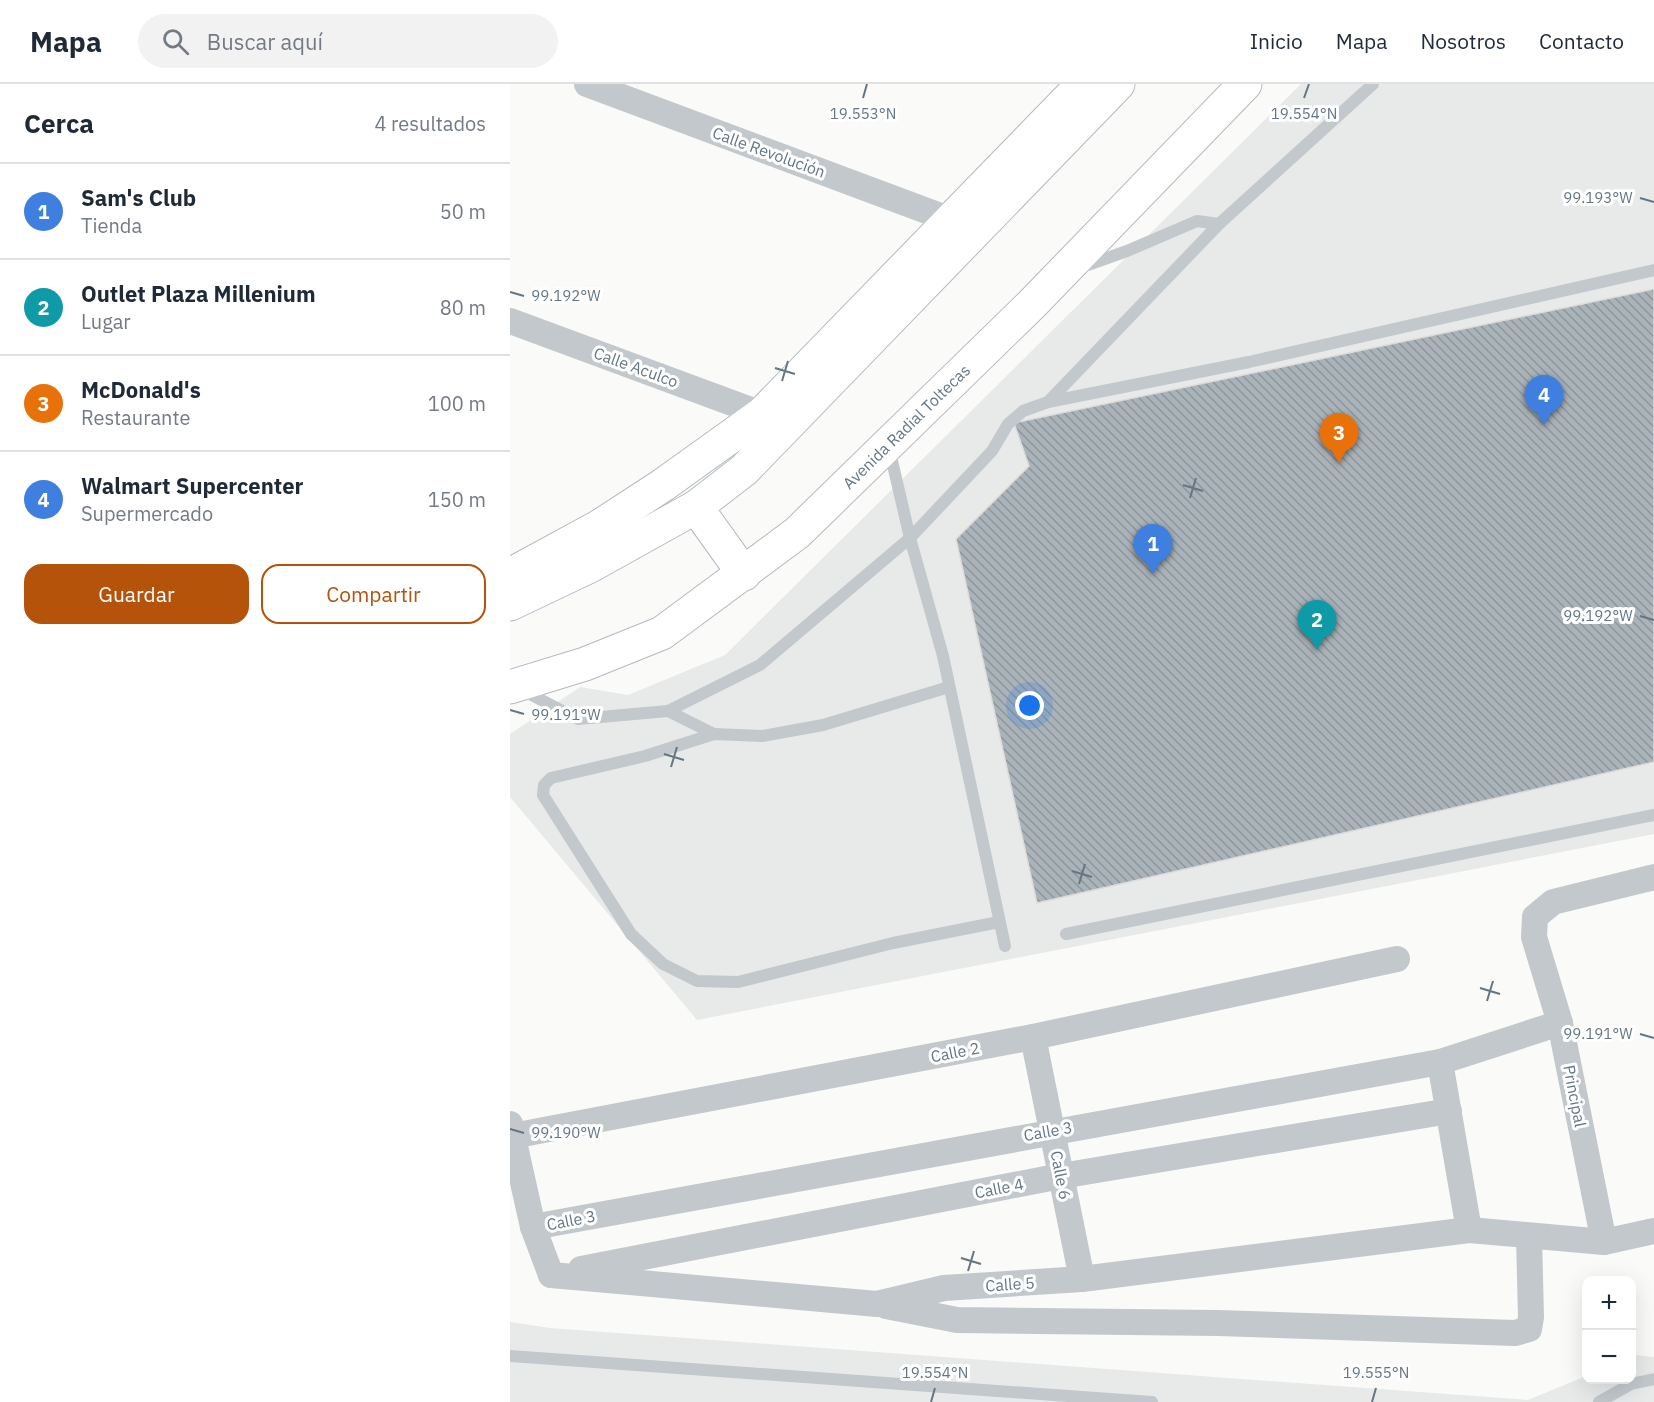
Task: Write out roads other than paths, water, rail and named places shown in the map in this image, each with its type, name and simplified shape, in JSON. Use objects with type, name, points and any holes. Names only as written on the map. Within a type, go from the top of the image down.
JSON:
[{"type":"main road","points":[[510,575],[564,547],[645,497],[762,414],[1083,84]]},
{"type":"main road","points":[[510,604],[581,570],[696,507],[744,470],[1118,84]]},
{"type":"main road","name":"Avenida Radial Toltecas","points":[[512,690],[662,633],[797,533],[1062,273],[1245,84]]},
{"type":"main road","points":[[696,507],[744,574]]},
{"type":"street","name":"Calle Revolución","points":[[587,84],[951,220]]},
{"type":"street","name":"Calle Aculco","points":[[510,321],[762,414]]},
{"type":"street","name":"Principal","points":[[1604,1242],[1560,1023],[1534,937],[1535,917],[1553,902],[1654,877]]},
{"type":"street","name":"Calle 2","points":[[511,1130],[1033,1037],[1397,959]]},
{"type":"street","name":"Calle 3","points":[[533,1227],[1440,1062],[1560,1023]]},
{"type":"street","name":"Calle 6","points":[[1033,1037],[1082,1279]]},
{"type":"street","points":[[1440,1062],[1469,1230]]},
{"type":"street","name":"Calle 4","points":[[551,1275],[1061,1176],[1449,1111]]},
{"type":"street","points":[[511,1130],[533,1227],[551,1275]]},
{"type":"street","name":"Calle 5","points":[[551,1275],[877,1304],[944,1288],[1082,1279],[1469,1230],[1604,1242],[1654,1231]]},
{"type":"street","points":[[877,1304],[957,1320],[1218,1323],[1515,1333],[1529,1329],[1531,1317],[1529,1237]]},
{"type":"lane","points":[[1048,402],[1219,224],[1373,84]]},
{"type":"lane","points":[[1062,273],[1127,252],[1197,221],[1219,224]]},
{"type":"lane","points":[[512,690],[578,719],[668,711],[760,665],[910,538],[992,452],[1008,424],[1023,411],[1048,402],[1249,362],[1654,270]]},
{"type":"lane","points":[[888,444],[910,538],[950,687],[1005,946]]},
{"type":"lane","points":[[950,687],[823,725],[762,736],[714,734],[645,756],[558,776],[544,785],[546,803],[625,925],[663,964],[697,981],[738,982],[893,943],[999,922]]},
{"type":"lane","points":[[668,711],[714,734]]},
{"type":"lane","points":[[1066,934],[1654,815]]},
{"type":"lane","points":[[510,1356],[1152,1402]]},
{"type":"lane","points":[[1599,1402],[1631,1384],[1654,1379]]},
{"type":"place","name":"Walmart Supercenter","points":[[1544,425]]},
{"type":"place","name":"McDonald's","points":[[1339,463]]},
{"type":"place","name":"Sam's Club","points":[[1153,574]]},
{"type":"place","name":"Outlet Plaza Millenium","points":[[1317,650]]}]
